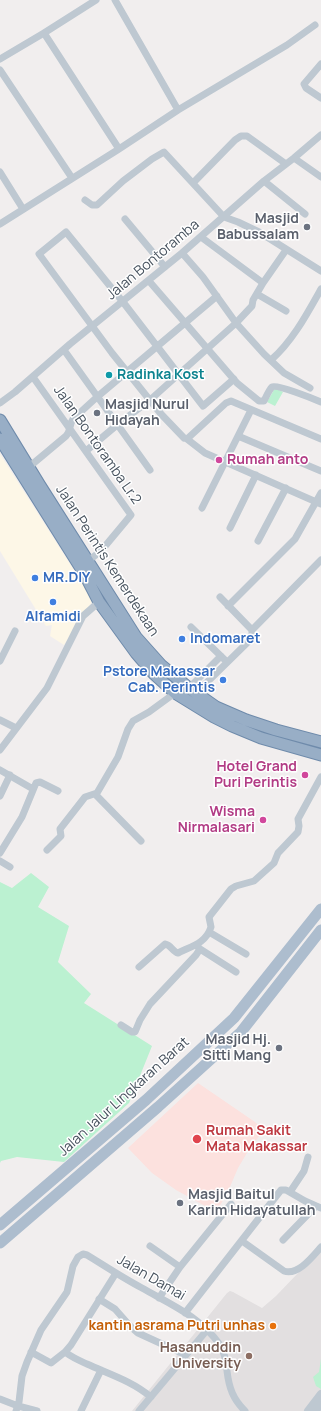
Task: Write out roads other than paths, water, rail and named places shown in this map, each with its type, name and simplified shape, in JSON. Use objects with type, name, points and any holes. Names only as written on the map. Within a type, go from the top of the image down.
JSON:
[{"type":"highway","name":"Jalan Perintis Kemerdekaan","points":[[0,420],[29,467],[35,486],[99,602],[136,653],[154,674],[175,692],[214,717],[232,726],[261,738],[321,755]]},
{"type":"highway","name":"Jalan Perintis Kemerdekaan","points":[[0,438],[88,561],[136,636],[161,665],[192,691],[216,707],[246,720],[321,742]]},
{"type":"main road","name":"Jalan Jalur Lingkaran Barat","points":[[2,1224],[146,1100],[234,1018],[321,909]]},
{"type":"main road","name":"Jalan Jalur Lingkaran Barat","points":[[0,1243],[158,1107],[241,1032],[321,930]]},
{"type":"main road","points":[[2,1224],[12,1233]]},
{"type":"street","points":[[0,59],[96,0]]},
{"type":"street","points":[[115,0],[178,110]]},
{"type":"street","points":[[0,224],[178,110],[287,45],[315,25]]},
{"type":"street","points":[[44,33],[119,149]]},
{"type":"street","points":[[321,64],[304,84],[306,88],[321,98]]},
{"type":"street","points":[[0,70],[72,178]]},
{"type":"street","name":"Jalan Bontoramba","points":[[0,404],[149,281],[321,135]]},
{"type":"street","points":[[193,183],[235,140],[242,136],[246,136],[286,164]]},
{"type":"street","points":[[85,200],[92,205],[97,205],[123,181],[163,152],[171,158],[224,217],[243,224],[321,271]]},
{"type":"street","points":[[294,158],[321,176]]},
{"type":"street","points":[[0,172],[23,209]]},
{"type":"street","points":[[264,182],[305,214]]},
{"type":"street","points":[[125,219],[165,267]]},
{"type":"street","points":[[184,438],[168,422],[127,372],[39,254],[66,232],[123,302],[203,406],[234,379]]},
{"type":"street","points":[[201,237],[263,283]]},
{"type":"street","points":[[86,451],[117,424],[150,400],[236,323],[252,306],[263,283],[286,250]]},
{"type":"street","points":[[182,253],[217,296],[236,323],[255,344],[284,372],[310,388]]},
{"type":"street","points":[[149,281],[241,387],[259,401],[264,401],[271,388],[276,386],[321,402]]},
{"type":"street","points":[[271,360],[281,351],[309,311],[321,289]]},
{"type":"street","points":[[257,294],[286,311]]},
{"type":"street","points":[[29,467],[69,433],[70,423],[73,419],[97,397],[217,296]]},
{"type":"street","points":[[64,350],[150,470]]},
{"type":"street","name":"Jalan Bontoramba Lr.2","points":[[33,377],[130,515],[101,551],[88,561]]},
{"type":"street","points":[[319,503],[205,453],[187,439],[228,401],[236,402],[251,410],[321,439]]},
{"type":"street","points":[[202,508],[251,410]]},
{"type":"street","points":[[238,436],[321,471]]},
{"type":"street","points":[[230,528],[256,475]]},
{"type":"street","points":[[258,541],[286,488]]},
{"type":"street","points":[[228,606],[295,539],[319,503],[321,493]]},
{"type":"street","points":[[192,691],[228,662],[248,642],[252,636],[252,630],[321,560]]},
{"type":"street","points":[[220,597],[252,630]]},
{"type":"street","points":[[0,750],[49,684],[83,616],[99,602]]},
{"type":"street","points":[[191,627],[228,662]]},
{"type":"street","points":[[0,661],[15,631]]},
{"type":"street","points":[[192,691],[221,656]]},
{"type":"street","points":[[47,850],[61,836],[60,828],[85,797],[95,794],[114,765],[128,729],[133,721],[150,712],[175,692]]},
{"type":"street","points":[[0,720],[16,728]]},
{"type":"street","points":[[0,770],[33,789]]},
{"type":"street","points":[[0,796],[10,775]]},
{"type":"street","points":[[121,1025],[134,1032],[150,1004],[193,959],[198,947],[209,932],[211,926],[208,919],[209,917],[231,889],[236,886],[253,882],[274,863],[279,852],[298,833],[298,819],[321,777]]},
{"type":"street","points":[[0,853],[22,817],[36,783],[40,782],[58,791]]},
{"type":"street","points":[[95,794],[141,841]]},
{"type":"street","points":[[0,861],[10,867]]},
{"type":"street","points":[[209,932],[246,954]]},
{"type":"street","points":[[139,967],[165,944],[169,945],[176,953],[198,947],[236,972]]},
{"type":"street","points":[[287,1191],[302,1174],[308,1157]]},
{"type":"street","points":[[185,1313],[280,1190],[287,1191],[319,1207],[283,1240]]},
{"type":"street","points":[[159,1298],[180,1267],[232,1204]]},
{"type":"street","points":[[242,1241],[284,1272],[289,1273],[297,1271],[321,1247]]},
{"type":"street","points":[[150,1246],[180,1267]]},
{"type":"street","name":"Jalan Damai","points":[[31,1352],[46,1321],[67,1292],[71,1272],[75,1263],[80,1255],[87,1255],[159,1298],[173,1304],[204,1326],[218,1342],[223,1351],[226,1358],[228,1380],[233,1396],[236,1402],[245,1411]]},
{"type":"street","points":[[17,1409],[22,1376],[31,1352],[51,1363],[65,1352],[71,1345],[116,1273]]},
{"type":"street","points":[[99,1299],[117,1310],[138,1333],[186,1355]]},
{"type":"street","points":[[139,1411],[186,1355],[204,1326]]},
{"type":"street","points":[[65,1352],[78,1361],[137,1387],[151,1397]]},
{"type":"street","points":[[81,1411],[101,1370]]},
{"type":"street","points":[[308,1411],[321,1394]]},
{"type":"street","points":[[0,1399],[17,1409],[37,1411]]},
{"type":"street","points":[[315,1411],[321,1404]]},
{"type":"place","name":"Masjid Babussalam","points":[[307,227]]},
{"type":"place","name":"Radinka Kost","points":[[109,375]]},
{"type":"place","name":"Masjid Nurul Hidayah","points":[[97,413]]},
{"type":"place","name":"Rumah anto","points":[[219,460]]},
{"type":"place","name":"MR.DIY","points":[[35,578]]},
{"type":"place","name":"Alfamidi","points":[[53,602]]},
{"type":"place","name":"Indomaret","points":[[182,639]]},
{"type":"place","name":"Pstore Makassar Cab. Perintis","points":[[223,680]]},
{"type":"place","name":"Hotel Grand Puri Perintis","points":[[305,775]]},
{"type":"place","name":"Wisma Nirmalasari","points":[[263,820]]},
{"type":"place","name":"Masjid Hj. Sitti Mang","points":[[279,1048]]},
{"type":"place","name":"Rumah Sakit Mata Makassar","points":[[197,1139]]},
{"type":"place","name":"Masjid Baitul Karim Hidayatullah","points":[[180,1203]]},
{"type":"place","name":"kantin asrama Putri unhas","points":[[273,1326]]},
{"type":"place","name":"Hasanuddin University","points":[[249,1356]]}]
